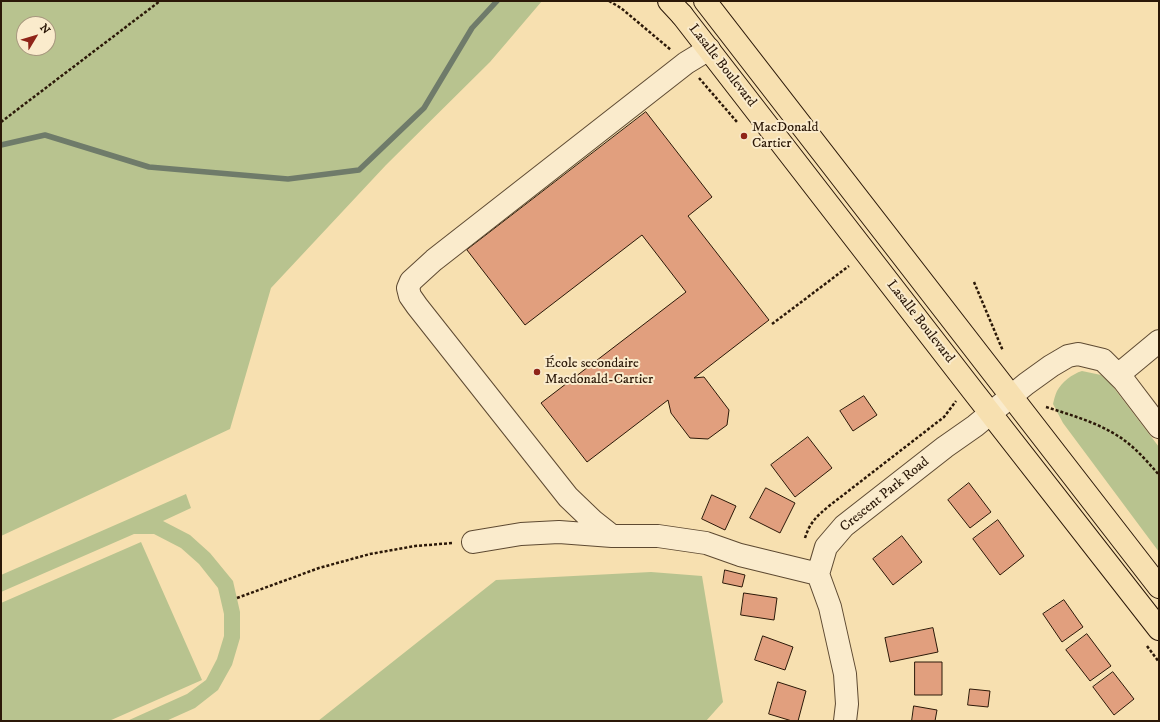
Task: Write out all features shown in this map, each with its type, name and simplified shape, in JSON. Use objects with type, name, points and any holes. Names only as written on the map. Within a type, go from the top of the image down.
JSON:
[{"type":"main road","name":"Lasalle Boulevard","points":[[705,1],[1159,587]]},
{"type":"main road","name":"Lasalle Boulevard","points":[[676,8],[1159,629]]},
{"type":"street","points":[[612,536],[593,521],[568,496],[417,306],[410,296],[408,288],[412,281],[434,260],[680,68],[709,49]]},
{"type":"street","points":[[1118,375],[1159,342]]},
{"type":"street","name":"Crescent Park Road","points":[[818,574],[826,547],[844,526],[945,447],[975,426],[1011,395],[1051,366],[1068,356],[1078,354],[1103,360],[1118,375],[1159,427]]},
{"type":"street","points":[[474,542],[520,534],[559,532],[612,536],[658,536],[706,543],[740,555],[818,574],[830,607],[845,674],[847,704],[845,721]]},
{"type":"path","points":[[1,122],[160,1]]},
{"type":"path","points":[[609,1],[621,8]]},
{"type":"path","points":[[772,324],[849,266]]},
{"type":"path","points":[[974,282],[1007,359],[996,376]]},
{"type":"path","points":[[805,538],[808,528],[816,517],[944,417],[955,402],[973,391]]},
{"type":"path","points":[[1049,413],[1044,407],[1081,418],[1119,436],[1144,458],[1159,475]]},
{"type":"path","points":[[237,598],[319,568],[370,554],[415,546],[474,542]]},
{"type":"green space","points":[[1,1],[542,1],[490,62],[386,165],[271,288],[230,429],[1,536]]},
{"type":"green space","points":[[1082,371],[1101,375],[1111,384],[1159,447],[1159,552],[1063,423],[1053,404],[1056,393],[1062,384],[1071,376]]},
{"type":"green space","points":[[186,494],[191,508],[163,521],[190,535],[210,553],[233,581],[240,612],[240,638],[232,665],[218,690],[195,708],[166,721],[127,721],[187,694],[206,680],[217,659],[224,636],[224,614],[218,588],[199,564],[181,548],[154,534],[134,534],[1,592],[1,575]]},
{"type":"green space","points":[[141,542],[202,680],[109,721],[1,721],[1,603]]},
{"type":"green space","points":[[651,572],[702,576],[723,702],[706,721],[318,721],[496,580]]},
{"type":"building","points":[[646,112],[712,197],[688,216],[769,320],[694,378],[704,377],[729,410],[727,425],[708,439],[690,438],[671,413],[668,400],[587,462],[541,403],[686,292],[642,235],[525,325],[467,250]]},
{"type":"building","points":[[864,396],[877,415],[853,431],[840,411]]},
{"type":"building","points":[[808,437],[832,468],[795,497],[771,465]]},
{"type":"building","points":[[969,483],[991,512],[970,528],[948,500]]},
{"type":"building","points":[[766,488],[795,503],[780,533],[750,518]]},
{"type":"building","points":[[712,495],[736,506],[725,530],[702,519]]},
{"type":"building","points":[[998,520],[1024,556],[1000,575],[973,539]]},
{"type":"building","points":[[902,536],[922,562],[893,585],[873,559]]},
{"type":"building","points":[[725,570],[745,575],[742,587],[723,583]]},
{"type":"building","points":[[744,593],[777,598],[774,620],[741,615]]},
{"type":"building","points":[[1064,600],[1083,627],[1062,642],[1043,614]]},
{"type":"building","points":[[933,628],[938,652],[890,662],[885,638]]},
{"type":"building","points":[[1087,634],[1111,666],[1090,681],[1066,650]]},
{"type":"building","points":[[763,636],[793,647],[785,670],[755,660]]},
{"type":"building","points":[[915,662],[942,662],[942,695],[915,695]]},
{"type":"building","points":[[1113,672],[1134,699],[1114,715],[1093,687]]},
{"type":"building","points":[[778,682],[806,691],[798,721],[792,721],[769,714]]},
{"type":"building","points":[[970,689],[990,691],[988,707],[968,705]]},
{"type":"building","points":[[914,706],[937,710],[935,721],[912,721]]},
{"type":"waterway","points":[[1,145],[45,135],[149,167],[288,179],[359,170],[424,108],[472,28],[497,1]]},
{"type":"place","name":"MacDonald Cartier","points":[[744,136]]},
{"type":"place","name":"École secondaire Macdonald-Cartier","points":[[537,372]]}]
